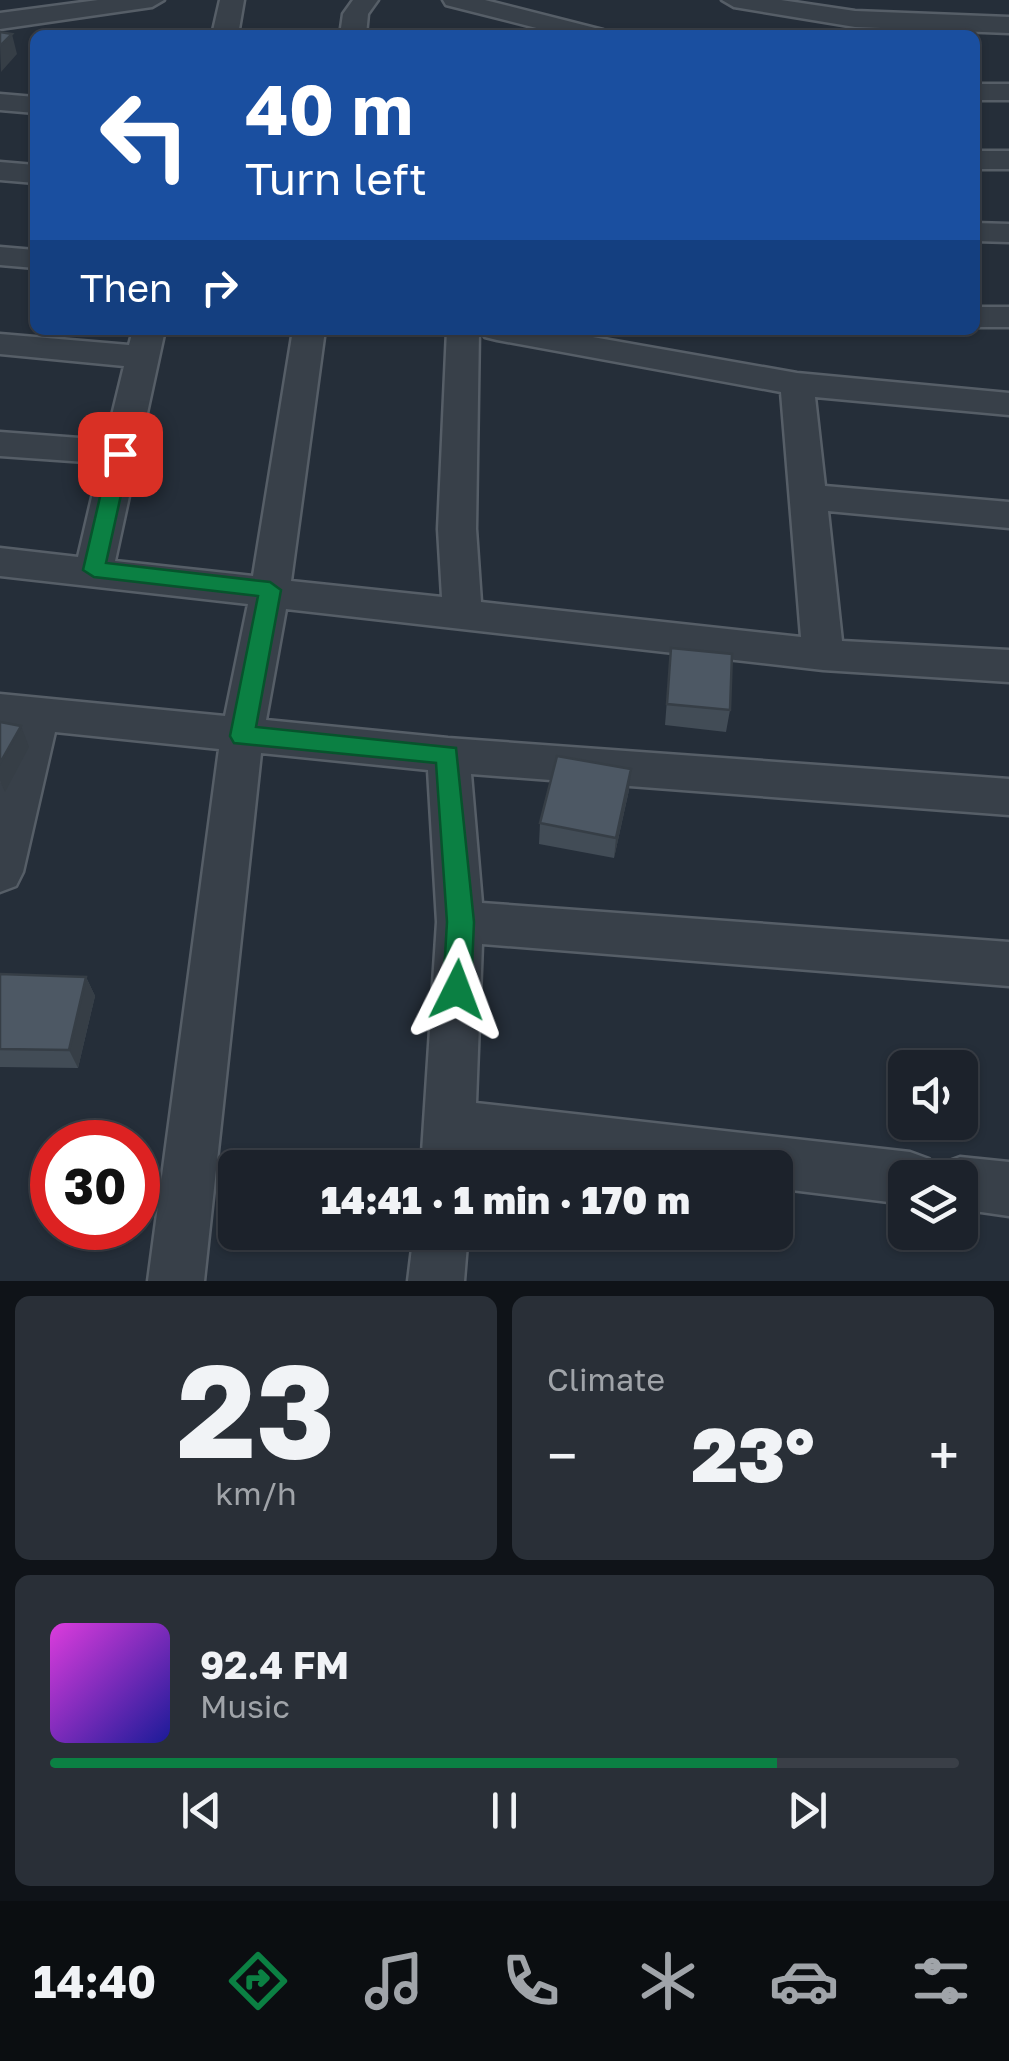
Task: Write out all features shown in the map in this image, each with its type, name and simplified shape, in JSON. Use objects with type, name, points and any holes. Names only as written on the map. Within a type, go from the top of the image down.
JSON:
[{"type":"street","points":[[0,21],[152,0]]},
{"type":"street","points":[[226,30],[232,0]]},
{"type":"street","points":[[353,30],[356,14],[366,0]]},
{"type":"street","points":[[455,0],[574,30]]},
{"type":"street","points":[[734,0],[856,27],[1009,25]]},
{"type":"street","points":[[478,30],[494,10]]},
{"type":"street","points":[[0,41],[30,44]]},
{"type":"street","points":[[980,92],[1009,92]]},
{"type":"street","points":[[0,102],[30,105]]},
{"type":"street","points":[[980,160],[1009,160]]},
{"type":"street","points":[[0,172],[30,174]]},
{"type":"street","points":[[980,232],[1009,233]]},
{"type":"street","points":[[0,256],[30,258]]},
{"type":"street","points":[[980,317],[1009,317]]},
{"type":"street","points":[[176,1281],[242,736],[270,590],[308,335]]},
{"type":"street","points":[[462,614],[457,528],[463,335]]},
{"type":"street","points":[[525,335],[797,384],[1009,404]]},
{"type":"street","points":[[0,344],[146,344],[94,570]]},
{"type":"street","points":[[797,384],[824,656]]},
{"type":"street","points":[[0,444],[120,454]]},
{"type":"street","points":[[806,497],[1009,516]]},
{"type":"street","points":[[0,562],[824,656],[1009,666]]},
{"type":"street","points":[[0,872],[20,711],[448,755],[1009,797]]},
{"type":"street","points":[[448,755],[460,922],[449,1146],[888,1176]]},
{"type":"street","points":[[460,922],[1009,964]]},
{"type":"street","points":[[978,1185],[1009,1189]]},
{"type":"street","points":[[436,1281],[439,1250]]},
{"type":"building","points":[[0,32],[12,34],[0,46]]},
{"type":"building","points":[[671,648],[732,654],[730,710],[667,704]]},
{"type":"building","points":[[0,722],[21,726],[0,763]]},
{"type":"building","points":[[557,756],[631,769],[616,838],[540,823]]},
{"type":"building","points":[[0,974],[86,977],[69,1050],[0,1049]]},
{"type":"route","points":[[120,454],[94,570],[270,590],[242,736],[448,755],[460,922],[457,990]]}]
